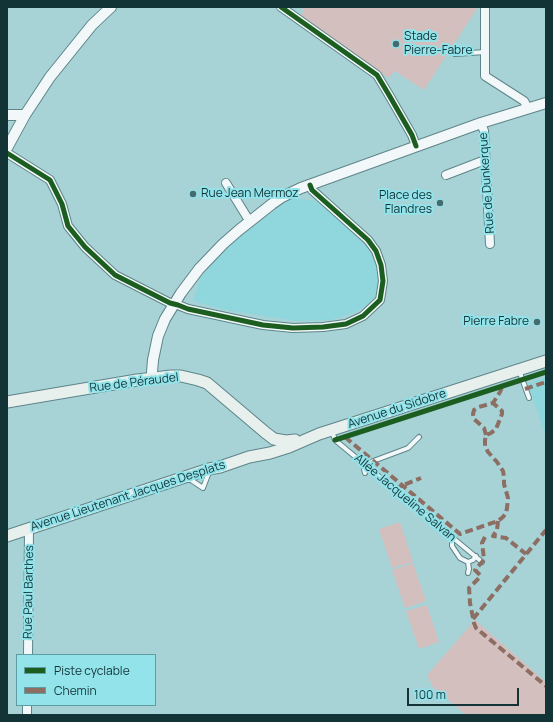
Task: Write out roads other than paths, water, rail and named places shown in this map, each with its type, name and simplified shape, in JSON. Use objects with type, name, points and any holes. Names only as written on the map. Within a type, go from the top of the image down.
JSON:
[{"type":"main road","name":"Avenue du Sidobre","points":[[249,457],[283,449],[319,434],[546,361]]},
{"type":"main road","name":"Rue de Péraudel","points":[[7,402],[153,378],[181,376],[207,383],[274,439],[286,441],[319,434]]},
{"type":"main road","points":[[249,457],[264,450],[267,444],[266,433]]},
{"type":"main road","name":"Avenue Lieutenant Jacques Desplats","points":[[7,536],[249,457]]},
{"type":"street","points":[[7,148],[25,115],[50,77],[92,25],[111,7]]},
{"type":"street","points":[[280,7],[377,75],[412,135],[416,146]]},
{"type":"street","points":[[486,7],[485,76],[524,101],[528,108]]},
{"type":"street","points":[[153,378],[153,360],[161,328],[174,304],[190,281],[223,244],[282,197],[293,191],[416,146],[546,103]]},
{"type":"street","points":[[7,114],[25,115]]},
{"type":"street","points":[[7,114],[18,128]]},
{"type":"street","name":"Rue de Dunkerque","points":[[482,123],[486,160],[490,244]]},
{"type":"street","points":[[7,153],[50,180],[62,204],[68,226],[85,247],[115,275],[170,303],[188,309],[263,325],[293,328],[323,327],[346,324],[363,316],[380,300],[383,281],[381,264],[376,251],[368,240],[312,190],[310,185]]},
{"type":"street","points":[[446,175],[486,160]]},
{"type":"street","points":[[226,183],[250,222]]},
{"type":"street","name":"Rue Paul Barthes","points":[[28,654],[29,529]]},
{"type":"lane","points":[[455,54],[485,52]]},
{"type":"lane","points":[[519,370],[529,398]]},
{"type":"lane","name":"Allée Jacqueline Salvan","points":[[332,430],[335,440],[482,562]]},
{"type":"lane","points":[[365,473],[364,469],[368,463],[408,448],[419,437]]},
{"type":"lane","points":[[118,499],[127,500],[187,480],[191,480],[203,488],[209,471],[212,468]]},
{"type":"lane","points":[[390,492],[394,489]]},
{"type":"lane","points":[[452,537],[452,546],[455,552],[460,558],[468,562]]},
{"type":"lane","points":[[468,562],[473,560],[476,556]]},
{"type":"lane","points":[[468,562],[468,572]]},
{"type":"place","name":"Stade Pierre-Fabre","points":[[396,44]]},
{"type":"place","name":"Rue Jean Mermoz","points":[[193,194]]},
{"type":"place","name":"Place des Flandres","points":[[440,203]]},
{"type":"place","name":"Pierre Fabre","points":[[537,322]]}]
